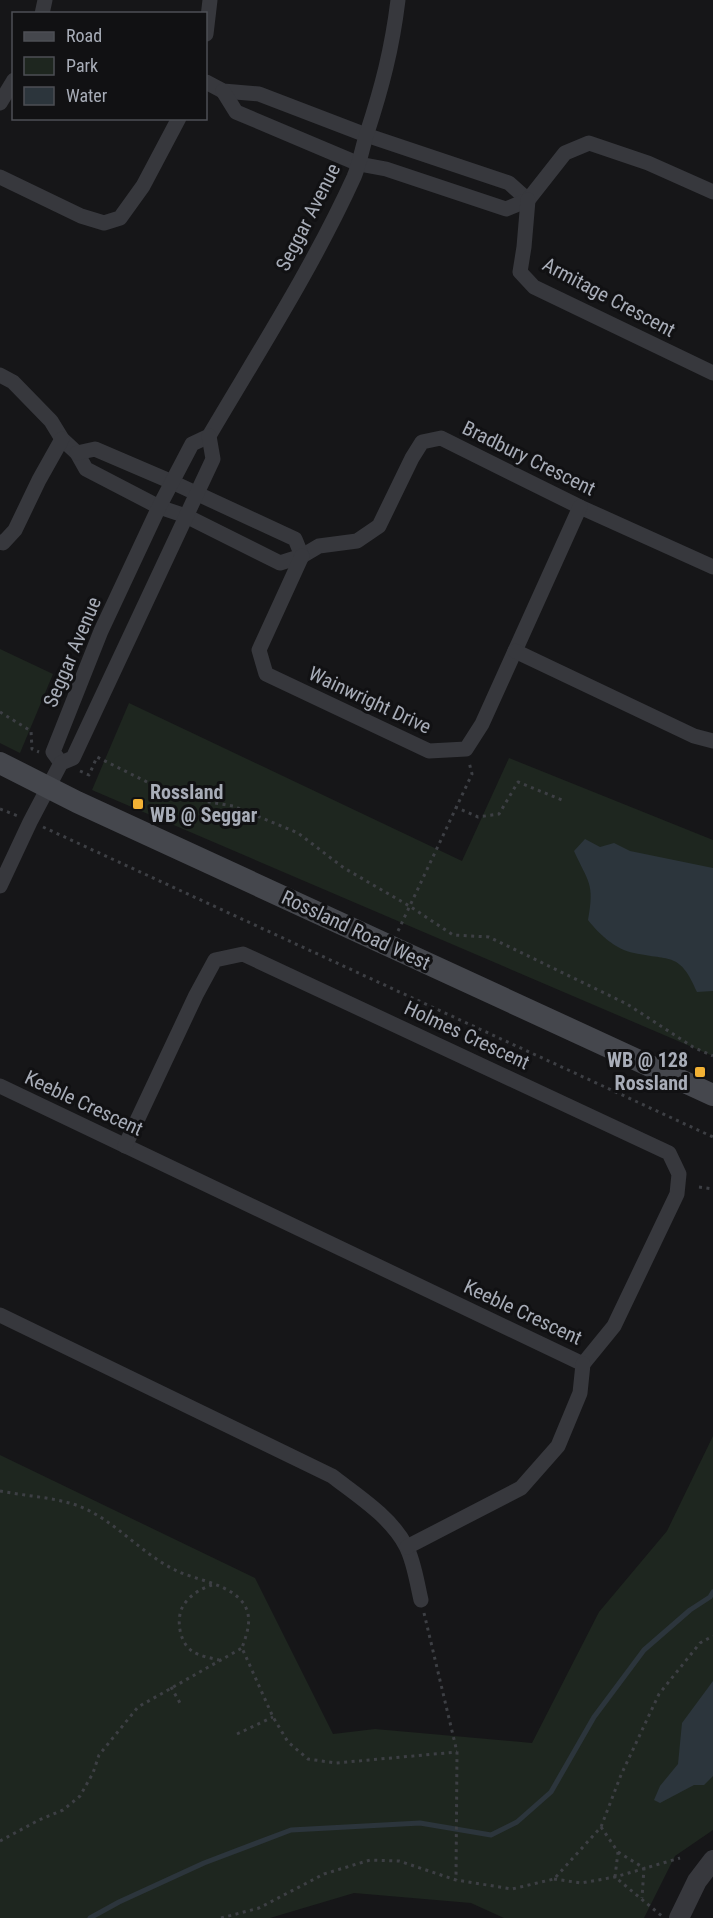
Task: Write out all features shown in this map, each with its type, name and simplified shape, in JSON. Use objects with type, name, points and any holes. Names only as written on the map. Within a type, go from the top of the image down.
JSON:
[{"type":"main road","name":"Rossland Road West","points":[[0,762],[76,802],[713,1095]]},
{"type":"street","points":[[207,26],[210,0]]},
{"type":"street","name":"Seggar Avenue","points":[[62,763],[53,752],[101,631],[159,507],[192,444],[209,436],[324,237],[359,164],[366,135],[380,96],[393,41],[398,0]]},
{"type":"street","points":[[0,103],[12,83]]},
{"type":"street","points":[[207,83],[223,91],[259,94],[366,135],[509,183],[528,200]]},
{"type":"street","points":[[223,91],[236,112],[359,164],[386,169],[506,209],[528,200],[565,153],[589,143],[648,163],[713,192]]},
{"type":"street","points":[[0,177],[81,216],[104,223],[112,221],[120,218],[142,186],[178,120]]},
{"type":"street","name":"Armitage Crescent","points":[[528,200],[520,272],[534,287],[713,373]]},
{"type":"street","name":"Bradbury Crescent","points":[[0,375],[13,382],[51,421],[62,439],[77,453],[86,469],[159,507],[186,516],[280,563],[302,556],[319,546],[357,541],[379,526],[422,442],[441,438],[580,507],[713,567]]},
{"type":"street","points":[[0,886],[30,822],[62,763],[73,758],[213,459],[209,436]]},
{"type":"street","points":[[0,542],[3,543],[15,530],[62,439]]},
{"type":"street","points":[[77,453],[95,449],[172,482],[295,539],[302,556]]},
{"type":"street","points":[[466,749],[482,724],[580,507]]},
{"type":"street","name":"Wainwright Drive","points":[[302,556],[259,651],[266,675],[429,751],[466,749]]},
{"type":"street","points":[[515,651],[694,736],[713,741]]},
{"type":"street","name":"Holmes Crescent","points":[[125,1146],[196,995],[215,960],[243,954],[669,1153],[679,1174],[676,1194],[614,1326],[583,1364]]},
{"type":"street","name":"Keeble Crescent","points":[[0,1086],[583,1364],[580,1393],[558,1446],[521,1488],[407,1547]]},
{"type":"street","points":[[0,1315],[332,1476],[373,1508],[397,1532],[407,1547],[421,1600]]},
{"type":"street","points":[[679,1918],[697,1881],[713,1860]]},
{"type":"path","points":[[0,712],[31,730],[32,749],[89,775],[97,757],[175,796],[233,806],[298,833],[344,868],[411,907],[453,935],[489,937],[627,1004],[693,1047],[713,1056]]},
{"type":"path","points":[[391,946],[472,774],[466,749]]},
{"type":"path","points":[[456,807],[478,817],[499,814],[518,782],[562,800]]},
{"type":"path","points":[[0,808],[713,1137]]},
{"type":"path","points":[[699,1187],[713,1189]]},
{"type":"path","points":[[0,1491],[78,1506],[107,1522],[150,1555],[176,1570],[227,1589],[244,1605],[250,1624],[242,1648],[273,1717],[288,1742],[309,1759],[336,1763],[456,1752]]},
{"type":"path","points":[[214,1584],[204,1587],[186,1602],[182,1608],[179,1626],[183,1641],[192,1652],[219,1660]]},
{"type":"path","points":[[421,1600],[456,1752],[458,1798],[456,1880]]},
{"type":"path","points":[[554,1880],[601,1827],[621,1775],[658,1694],[700,1643],[713,1636]]},
{"type":"path","points":[[0,1841],[63,1810],[80,1796],[93,1773],[99,1755],[138,1707],[242,1648]]},
{"type":"path","points":[[171,1688],[180,1703]]},
{"type":"path","points":[[237,1734],[273,1717]]},
{"type":"path","points":[[601,1827],[618,1852],[644,1869]]},
{"type":"path","points":[[615,1877],[618,1852]]},
{"type":"path","points":[[221,1918],[259,1908],[324,1874],[370,1860],[399,1861],[456,1880],[512,1889],[554,1880],[581,1882],[615,1877],[680,1858]]},
{"type":"path","points":[[642,1898],[644,1869]]},
{"type":"path","points":[[615,1877],[665,1918]]},
{"type":"green space","points":[[0,649],[53,674],[20,753],[0,743]]},
{"type":"green space","points":[[129,703],[462,861],[509,758],[713,840],[713,1056],[92,790]]},
{"type":"green space","points":[[713,1436],[713,1830],[675,1856],[644,1918],[504,1918],[471,1903],[354,1893],[270,1918],[0,1918],[0,1455],[255,1578],[333,1734],[375,1729],[532,1743],[599,1612],[667,1531]]},
{"type":"water","points":[[585,839],[600,847],[614,843],[630,851],[713,868],[713,991],[697,992],[685,970],[673,960],[621,949],[608,941],[592,925],[588,920],[591,898],[589,883],[574,851]]},
{"type":"water","points":[[713,1681],[713,1776],[704,1785],[694,1785],[660,1803],[654,1800],[660,1786],[678,1764],[682,1723]]},
{"type":"waterway","points":[[90,1918],[119,1902],[204,1863],[291,1830],[420,1823],[491,1835],[517,1822],[551,1792],[594,1717],[644,1650],[690,1610],[710,1597],[713,1592]]},
{"type":"place","name":"Rossland WB @ Seggar","points":[[138,804]]},
{"type":"place","name":"WB @ 128 Rossland","points":[[700,1072]]}]
